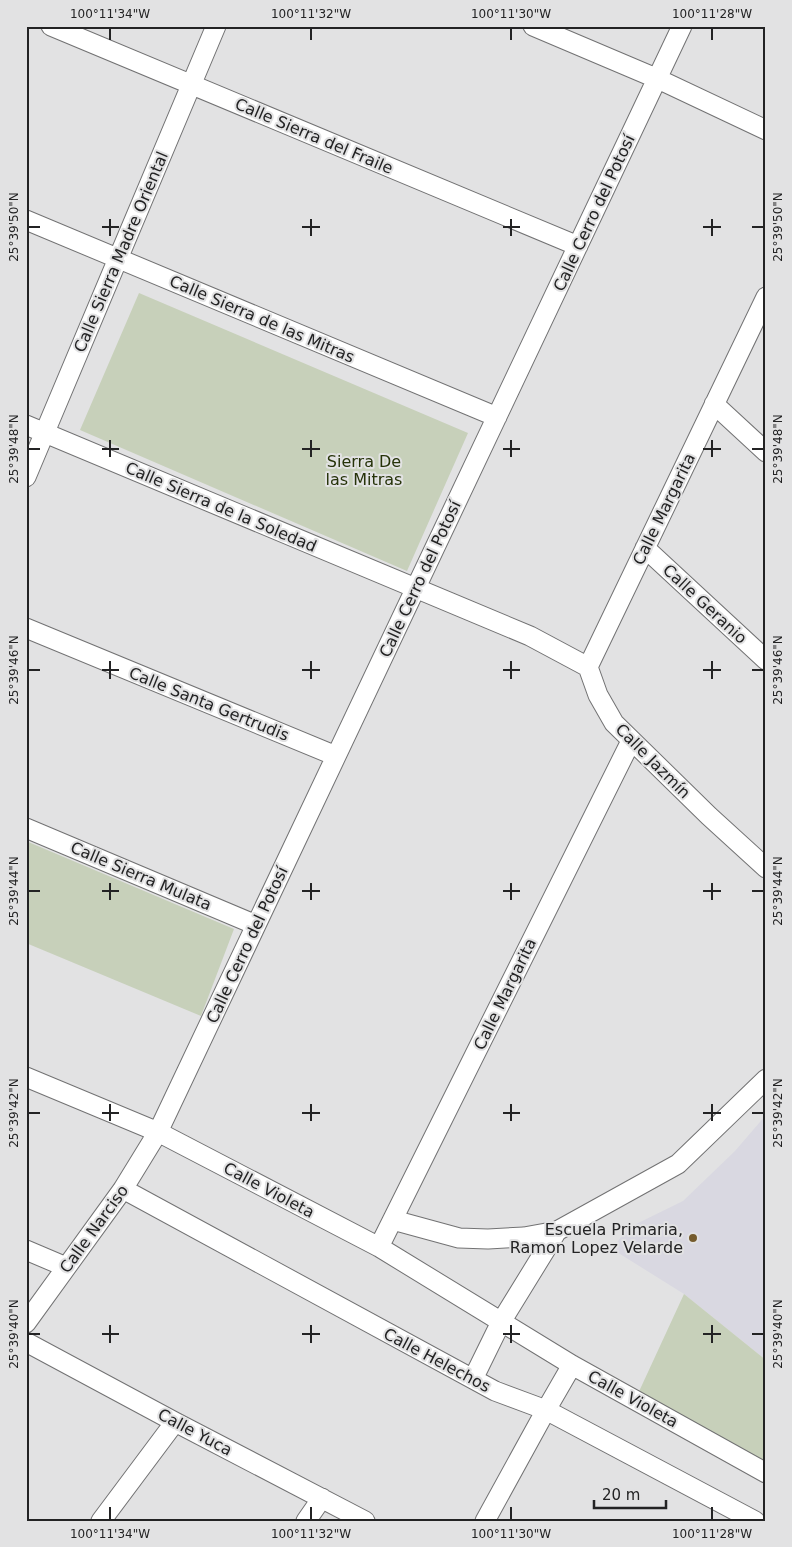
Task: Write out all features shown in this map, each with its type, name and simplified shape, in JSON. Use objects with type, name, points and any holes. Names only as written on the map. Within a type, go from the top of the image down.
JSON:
[{"type":"street","name":"Calle Sierra del Fraile","points":[[51,26],[578,246]]},
{"type":"street","name":"Calle Sierra Madre Oriental","points":[[26,477],[216,26]]},
{"type":"street","points":[[533,26],[658,79],[766,130]]},
{"type":"street","name":"Calle Cerro del Potosí","points":[[158,1132],[682,26]]},
{"type":"street","name":"Calle Sierra de las Mitras","points":[[26,220],[497,417]]},
{"type":"street","name":"Calle Margarita","points":[[588,667],[766,297]]},
{"type":"street","points":[[714,404],[766,452]]},
{"type":"street","name":"Calle Sierra de la Soledad","points":[[26,425],[416,588]]},
{"type":"street","name":"Calle Geranio","points":[[645,548],[766,660]]},
{"type":"street","points":[[416,588],[530,636],[588,667]]},
{"type":"street","name":"Calle Santa Gertrudis","points":[[26,628],[336,756]]},
{"type":"street","name":"Calle Jazmín","points":[[588,667],[598,695],[614,723],[766,868]]},
{"type":"street","name":"Calle Margarita","points":[[379,1248],[631,741]]},
{"type":"street","name":"Calle Sierra Mulata","points":[[26,828],[256,925]]},
{"type":"street","name":"Calle Violeta","points":[[26,1077],[158,1132],[379,1248],[572,1365],[766,1473]]},
{"type":"street","points":[[392,1220],[459,1238],[524,1237],[557,1231],[678,1164],[766,1080]]},
{"type":"street","name":"Calle Narciso","points":[[26,1323],[123,1189],[158,1132]]},
{"type":"street","name":"Calle Helechos","points":[[123,1189],[495,1391],[546,1410],[756,1521]]},
{"type":"street","points":[[473,1379],[501,1322],[557,1231]]},
{"type":"street","points":[[26,1250],[66,1267]]},
{"type":"street","name":"Calle Yuca","points":[[26,1342],[366,1521]]},
{"type":"street","points":[[485,1521],[572,1365]]},
{"type":"street","points":[[101,1521],[175,1422]]},
{"type":"street","points":[[306,1521],[322,1498]]},
{"type":"shaded area","name":"Escuela Primaria, Ramon Lopez Velarde","points":[[766,1115],[766,1360],[684,1294],[612,1249],[628,1228],[683,1201],[735,1151]]},
{"type":"green space","name":"Sierra De las Mitras","points":[[139,293],[468,433],[407,571],[80,430]]},
{"type":"green space","points":[[26,841],[234,929],[201,1016],[26,943]]},
{"type":"green space","points":[[684,1294],[766,1360],[766,1463],[636,1398]]},
{"type":"place","name":"Escuela Primaria, Ramon Lopez Velarde","points":[[693,1238]]}]
